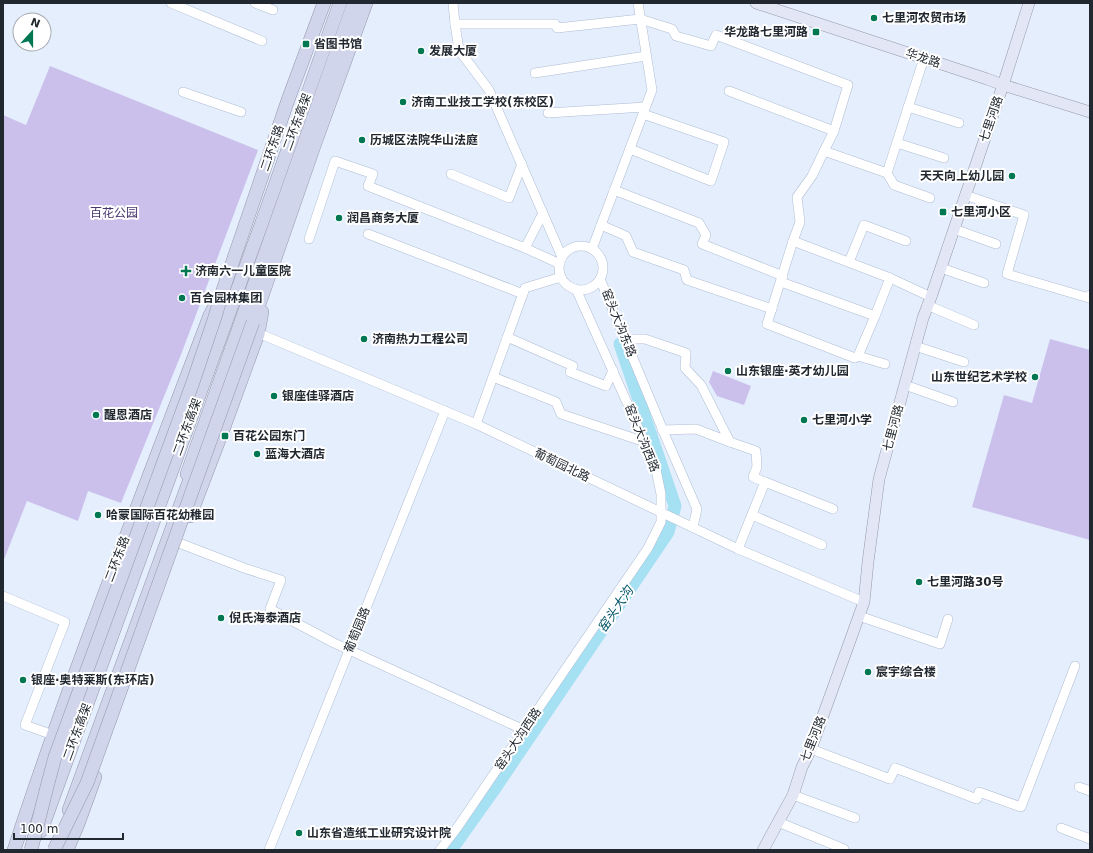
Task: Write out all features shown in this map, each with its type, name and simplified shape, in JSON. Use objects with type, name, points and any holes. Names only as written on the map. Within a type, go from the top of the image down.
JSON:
[{"type":"highway","name":"二环东路","points":[[14,850],[80,658],[210,315],[222,293],[288,100],[324,3]]},
{"type":"highway","name":"二环东高架","points":[[32,850],[81,723],[340,3]]},
{"type":"highway","name":"二环东高架","points":[[51,850],[190,466],[354,3]]},
{"type":"highway","points":[[67,850],[78,824],[161,590],[224,427],[256,327],[268,282],[314,146],[366,3]]},
{"type":"highway","name":"二环东路","points":[[28,850],[224,308],[222,293]]},
{"type":"highway","points":[[32,850],[48,783],[56,757],[189,392],[222,293]]},
{"type":"highway","points":[[56,850],[75,793],[242,336],[256,327]]},
{"type":"highway","points":[[56,850],[87,783],[256,327]]},
{"type":"highway","points":[[97,733],[117,714]]},
{"type":"highway","name":"二环东路","points":[[36,783],[40,814]]},
{"type":"highway","name":"二环东路","points":[[25,815],[51,786]]},
{"type":"highway","points":[[75,793],[78,824]]},
{"type":"main road","name":"华龙路","points":[[756,3],[1003,85],[1090,112]]},
{"type":"main road","name":"七里河路","points":[[763,850],[793,795],[802,767],[811,749],[864,602],[879,479],[915,346],[1029,3]]},
{"type":"street","points":[[171,3],[262,41]]},
{"type":"street","points":[[255,3],[273,10]]},
{"type":"street","points":[[453,3],[459,50],[490,90],[543,213],[561,260]]},
{"type":"street","points":[[476,424],[525,288],[561,277],[559,270],[561,260],[566,252],[572,248],[585,247],[592,249],[652,90],[638,3]]},
{"type":"street","points":[[455,24],[555,24],[556,28],[640,19],[672,29],[676,36],[711,46],[716,35],[848,85],[834,131],[812,176],[797,197],[800,222],[767,324],[855,358],[858,356],[885,364]]},
{"type":"street","points":[[535,73],[646,56]]},
{"type":"street","points":[[887,173],[924,58]]},
{"type":"street","points":[[729,91],[834,131]]},
{"type":"street","points":[[183,92],[241,112]]},
{"type":"street","points":[[908,107],[959,123]]},
{"type":"street","points":[[548,113],[644,110],[724,142],[711,181],[630,149]]},
{"type":"street","points":[[897,143],[944,158]]},
{"type":"street","points":[[824,151],[887,173],[894,185],[930,198]]},
{"type":"street","points":[[309,239],[335,161],[373,174],[368,186],[525,248],[561,260]]},
{"type":"street","points":[[451,174],[508,198],[522,164]]},
{"type":"street","points":[[614,190],[699,223],[706,235],[702,244],[782,279],[875,316]]},
{"type":"street","points":[[965,195],[1024,215],[1007,274],[1089,298],[1090,295]]},
{"type":"street","points":[[525,248],[543,213]]},
{"type":"street","points":[[601,225],[626,236],[633,252],[684,270],[687,280],[772,309]]},
{"type":"street","points":[[849,262],[864,226],[906,241]]},
{"type":"street","points":[[954,229],[996,244]]},
{"type":"street","points":[[368,234],[523,294]]},
{"type":"street","points":[[793,241],[890,278],[974,325]]},
{"type":"street","name":"窑头大沟东路","points":[[592,249],[601,259],[603,266],[600,279],[662,430],[697,509],[693,527]]},
{"type":"street","points":[[941,268],[984,283]]},
{"type":"street","name":"窑头大沟西路","points":[[440,850],[457,828],[648,548],[661,522],[661,494],[655,465],[576,290],[564,282],[561,277]]},
{"type":"street","points":[[858,356],[890,278]]},
{"type":"street","points":[[576,290],[590,288],[600,279]]},
{"type":"street","name":"葡萄园北路","points":[[256,327],[476,424],[738,549],[864,602]]},
{"type":"street","points":[[507,337],[573,366],[570,372],[606,386],[613,370]]},
{"type":"street","points":[[625,339],[646,340],[686,353],[685,368],[701,385],[730,442]]},
{"type":"street","points":[[915,346],[964,362]]},
{"type":"street","points":[[493,377],[556,402],[560,414],[645,442]]},
{"type":"street","points":[[905,385],[953,402]]},
{"type":"street","name":"葡萄园路","points":[[269,850],[445,411]]},
{"type":"street","points":[[662,430],[696,428],[756,451],[757,467],[753,477],[833,508]]},
{"type":"street","points":[[738,549],[765,482]]},
{"type":"street","points":[[752,515],[822,545]]},
{"type":"street","points":[[179,543],[244,568],[281,580],[270,609],[334,643],[524,730]]},
{"type":"street","points":[[3,596],[65,622],[25,725],[53,735]]},
{"type":"street","points":[[859,616],[940,644],[948,619]]},
{"type":"street","points":[[811,749],[890,779],[894,768],[977,799],[980,792],[1021,807],[1075,666]]},
{"type":"street","points":[[1079,787],[1090,791]]},
{"type":"street","points":[[793,795],[855,818]]},
{"type":"street","points":[[778,822],[844,849]]},
{"type":"street","points":[[1061,828],[1090,839]]},
{"type":"green space","name":"百花公园","points":[[50,66],[258,150],[182,352],[121,503],[88,491],[78,521],[27,501],[3,562],[3,115],[26,125]]},
{"type":"green space","points":[[1050,339],[1090,350],[1090,540],[972,507],[1004,395],[1032,403]]},
{"type":"green space","points":[[713,371],[751,386],[744,405],[717,396],[709,382]]},
{"type":"waterway","name":"窑头大沟","points":[[451,850],[493,791],[668,532],[675,506],[620,344]]},
{"type":"place","name":"七里河农贸市场","points":[[874,18]]},
{"type":"place","name":"华龙路七里河路","points":[[816,32]]},
{"type":"place","name":"省图书馆","points":[[306,44]]},
{"type":"place","name":"发展大厦","points":[[421,51]]},
{"type":"place","name":"济南工业技工学校(东校区)","points":[[403,102]]},
{"type":"place","name":"历城区法院华山法庭","points":[[362,140]]},
{"type":"place","name":"天天向上幼儿园","points":[[1012,176]]},
{"type":"place","name":"七里河小区","points":[[943,212]]},
{"type":"place","name":"润昌商务大厦","points":[[339,218]]},
{"type":"place","name":"济南六一儿童医院","points":[[186,271]]},
{"type":"place","name":"百合园林集团","points":[[182,298]]},
{"type":"place","name":"济南热力工程公司","points":[[364,339]]},
{"type":"place","name":"山东银座·英才幼儿园","points":[[728,371]]},
{"type":"place","name":"山东世纪艺术学校","points":[[1035,377]]},
{"type":"place","name":"银座佳驿酒店","points":[[274,396]]},
{"type":"place","name":"醒恩酒店","points":[[96,415]]},
{"type":"place","name":"七里河小学","points":[[804,420]]},
{"type":"place","name":"百花公园东门","points":[[225,436]]},
{"type":"place","name":"蓝海大酒店","points":[[257,454]]},
{"type":"place","name":"哈蒙国际百花幼稚园","points":[[98,515]]},
{"type":"place","name":"七里河路30号","points":[[919,582]]},
{"type":"place","name":"倪氏海泰酒店","points":[[221,618]]},
{"type":"place","name":"宸宇综合楼","points":[[868,672]]},
{"type":"place","name":"银座·奥特莱斯(东环店)","points":[[23,680]]},
{"type":"place","name":"山东省造纸工业研究设计院","points":[[299,833]]}]
